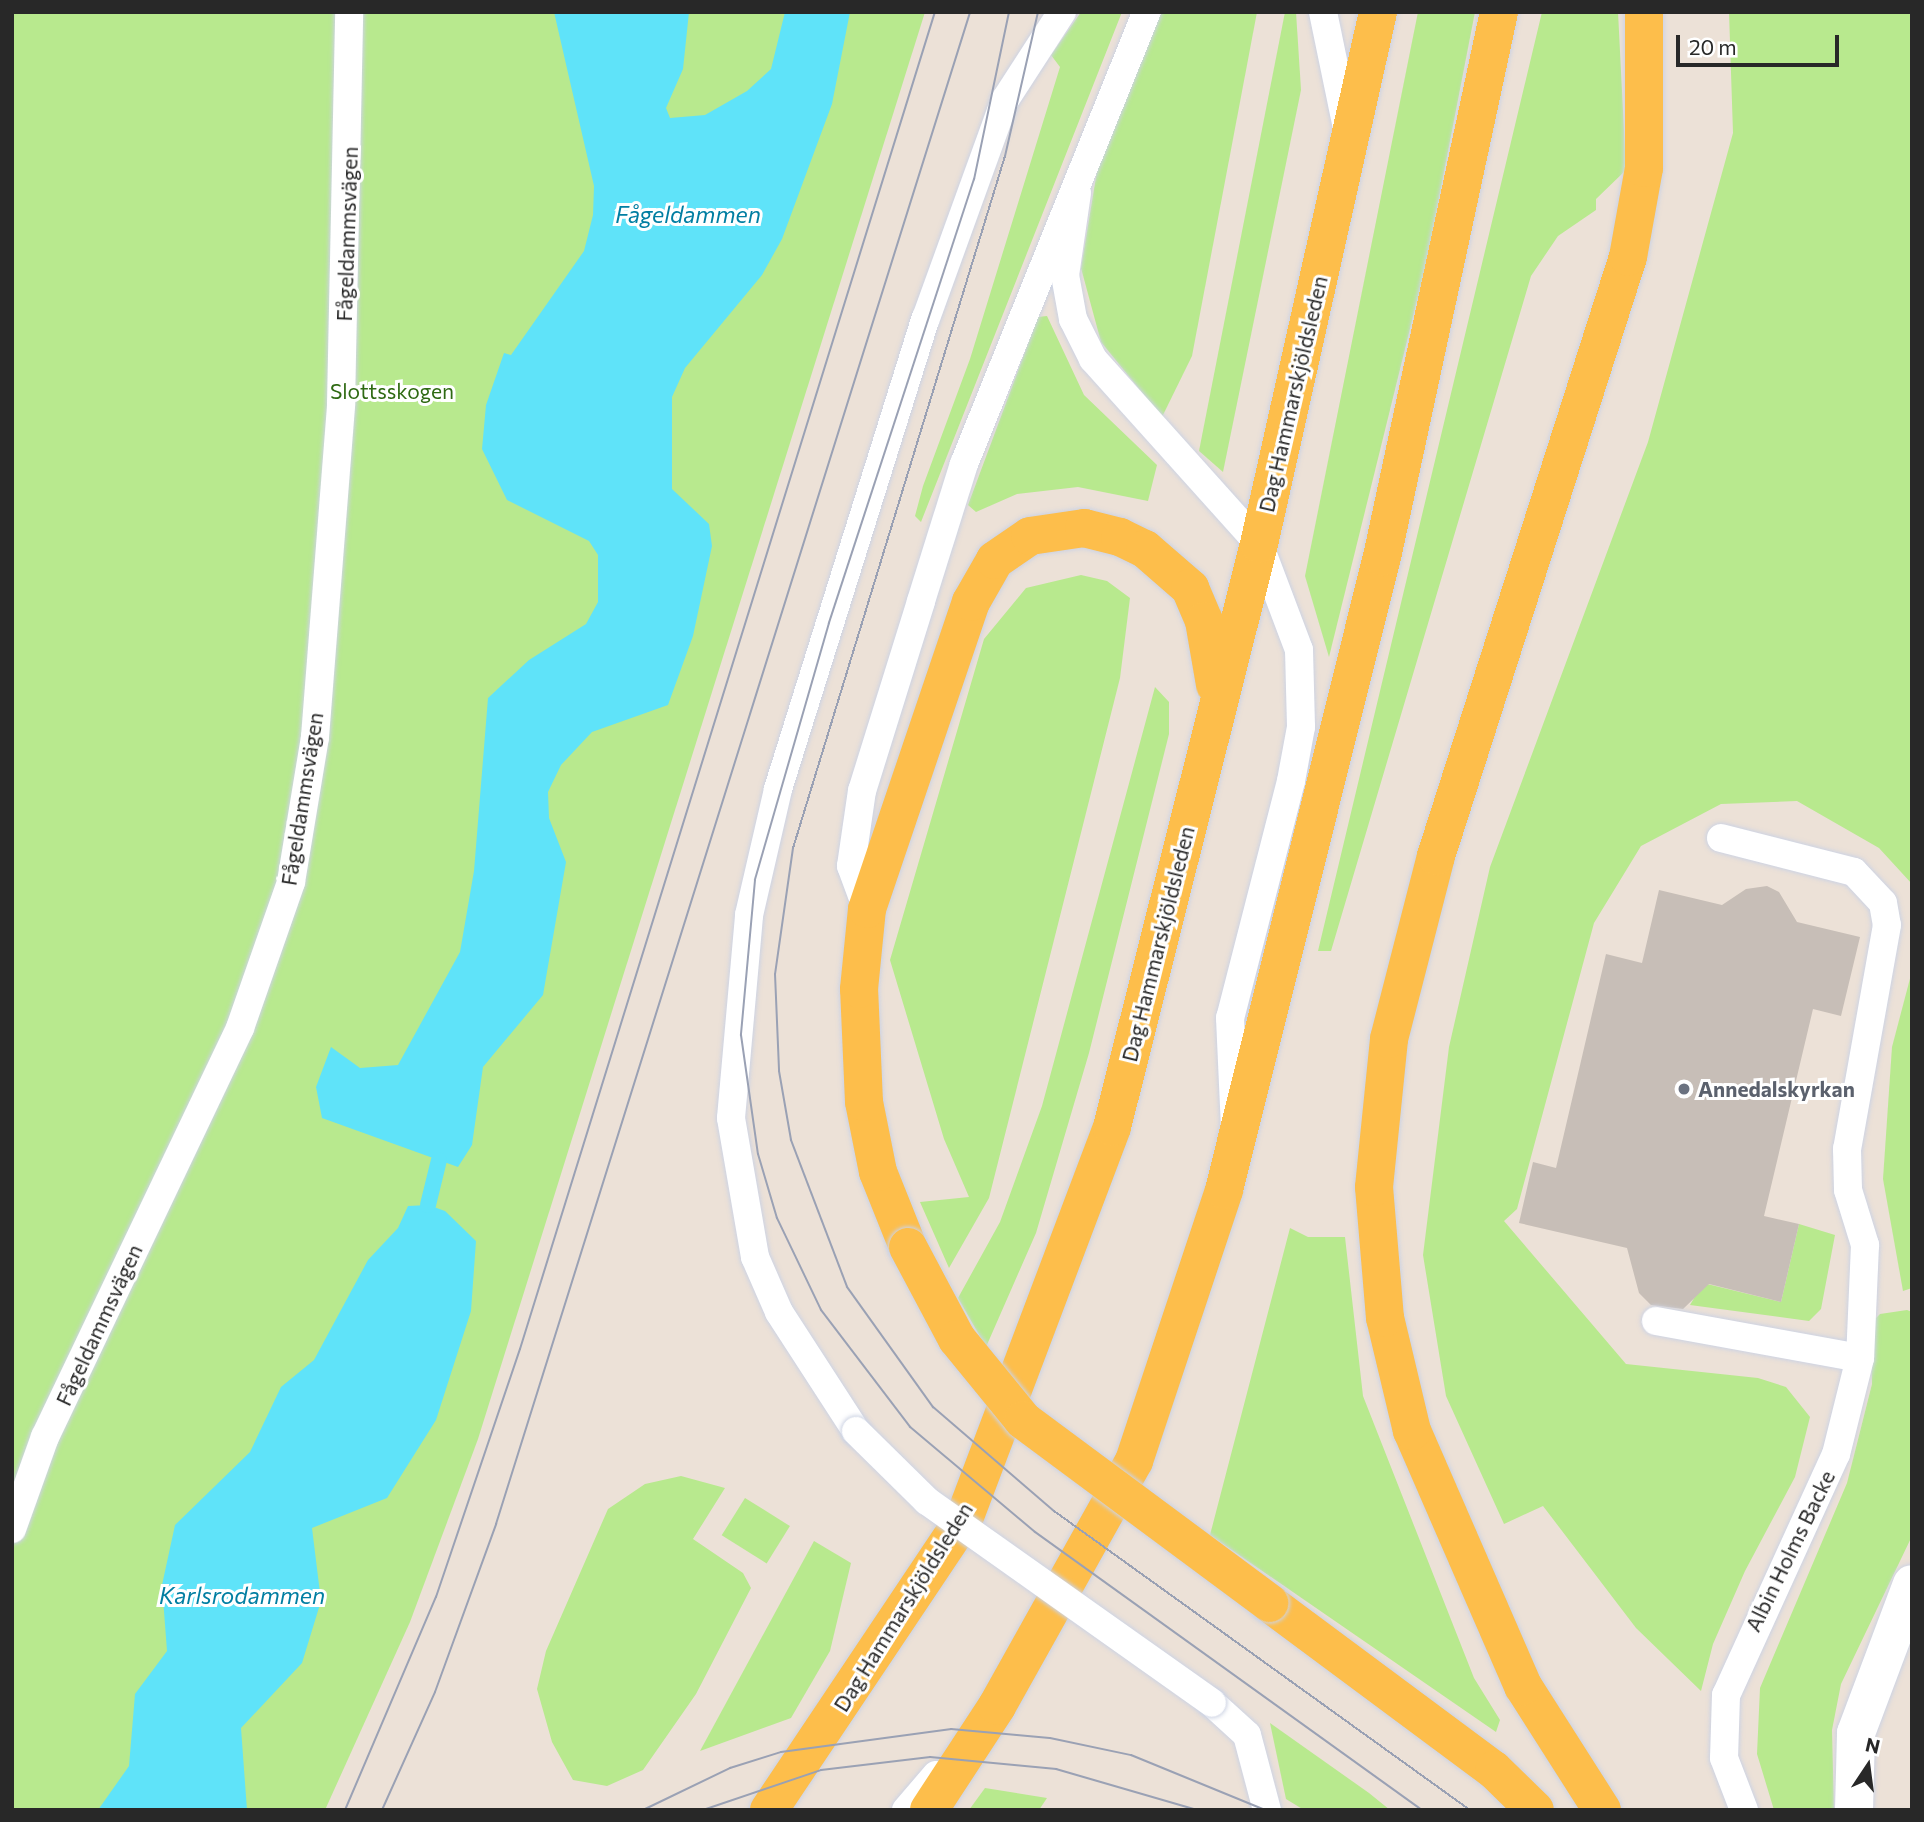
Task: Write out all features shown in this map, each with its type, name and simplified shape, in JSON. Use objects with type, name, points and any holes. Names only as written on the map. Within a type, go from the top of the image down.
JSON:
[{"type":"main road","name":"Dag Hammarskjöldsleden","points":[[769,1810],[969,1507],[1112,1127],[1259,544],[1351,145],[1378,12]]},
{"type":"main road","points":[[929,1810],[997,1706],[1134,1461],[1238,1146],[1388,530],[1499,12]]},
{"type":"main road","points":[[1602,1810],[1523,1686],[1412,1431],[1385,1318],[1374,1187],[1389,1039],[1436,856],[1628,257],[1644,168],[1644,12]]},
{"type":"main road","points":[[1218,700],[1198,605],[1180,575],[1145,549],[1084,528],[1042,533],[1007,549],[971,602],[867,909],[859,989],[864,1102],[877,1171],[908,1247],[957,1339],[1023,1420],[1494,1770],[1535,1810]]},
{"type":"street","points":[[1854,1810],[1856,1733],[1912,1584]]},
{"type":"lane","name":"Fågeldammsvägen","points":[[12,1529],[46,1437],[240,1028],[291,881],[315,737],[341,404],[350,199],[349,12]]},
{"type":"lane","points":[[1062,12],[1005,100],[926,318],[778,789],[749,915],[731,1118],[755,1257],[779,1312],[856,1431],[927,1501],[1212,1703],[1247,1735],[1267,1810]]},
{"type":"lane","points":[[867,909],[851,866],[862,791],[964,464],[1077,192],[1147,12]]},
{"type":"lane","points":[[1323,12],[1351,145]]},
{"type":"lane","points":[[1077,192],[1065,275],[1073,319],[1093,359],[1259,544],[1299,650],[1301,727],[1230,1018],[1229,1093],[1238,1146]]},
{"type":"lane","name":"Albin Holms Backe","points":[[1721,838],[1854,872],[1882,903],[1887,925],[1847,1149],[1848,1190],[1865,1245],[1860,1358],[1836,1454],[1726,1695],[1724,1758],[1744,1810]]},
{"type":"lane","points":[[1656,1321],[1860,1358]]},
{"type":"lane","points":[[906,1810],[997,1706]]},
{"type":"green space","name":"Slottsskogen","points":[[12,12],[925,12],[478,1439],[410,1622],[325,1810],[12,1810]]},
{"type":"green space","points":[[1081,12],[1122,12],[921,522],[915,516],[923,486],[970,359],[1060,67],[1051,55]]},
{"type":"green space","points":[[1159,12],[1257,12],[1192,356],[1162,417],[1101,342],[1081,268],[1098,165]]},
{"type":"green space","points":[[1285,12],[1296,12],[1301,90],[1223,472],[1199,451]]},
{"type":"green space","points":[[1418,12],[1475,12],[1427,260],[1329,657],[1305,576]]},
{"type":"green space","points":[[1542,12],[1618,12],[1626,170],[1596,199],[1596,210],[1558,236],[1531,276],[1331,951],[1318,951]]},
{"type":"green space","points":[[1729,12],[1912,12],[1912,884],[1879,848],[1797,801],[1721,804],[1641,846],[1594,923],[1517,1209],[1504,1221],[1626,1364],[1758,1378],[1786,1387],[1810,1417],[1795,1477],[1745,1571],[1713,1644],[1701,1691],[1636,1628],[1543,1506],[1504,1524],[1446,1396],[1423,1255],[1449,1047],[1490,867],[1648,442],[1733,133]]},
{"type":"green space","points":[[1047,316],[1084,395],[1157,465],[1148,501],[1078,487],[1017,494],[976,512],[968,505],[1038,317]]},
{"type":"green space","points":[[1081,575],[1107,581],[1130,598],[1120,678],[989,1198],[949,1268],[920,1202],[969,1197],[944,1139],[890,960],[984,639],[1026,588]]},
{"type":"green space","points":[[1155,687],[1169,702],[1169,734],[1089,1053],[1036,1233],[986,1347],[958,1298],[1000,1222],[1042,1106]]},
{"type":"green space","points":[[1912,971],[1912,1288],[1903,1291],[1883,1179],[1892,1047]]},
{"type":"green space","points":[[1799,1224],[1835,1235],[1821,1309],[1809,1321],[1690,1305],[1703,1283],[1781,1302]]},
{"type":"green space","points":[[1290,1228],[1308,1237],[1345,1237],[1363,1396],[1474,1678],[1500,1720],[1496,1732],[1210,1535]]},
{"type":"green space","points":[[1907,1310],[1912,1312],[1912,1536],[1841,1684],[1832,1730],[1834,1810],[1774,1810],[1757,1754],[1760,1688],[1847,1483],[1872,1384],[1870,1324],[1880,1314]]},
{"type":"green space","points":[[681,1476],[725,1488],[693,1539],[743,1573],[751,1588],[696,1694],[643,1770],[607,1786],[573,1780],[552,1742],[537,1689],[546,1651],[608,1509],[645,1484]]},
{"type":"green space","points":[[745,1498],[790,1526],[767,1563],[722,1535]]},
{"type":"green space","points":[[814,1541],[851,1563],[830,1651],[791,1718],[700,1751]]},
{"type":"green space","points":[[1270,1723],[1390,1810],[1304,1810],[1286,1799]]},
{"type":"green space","points":[[985,1788],[1047,1798],[1039,1810],[969,1810]]},
{"type":"water","name":"Fågeldammen","points":[[554,12],[689,12],[683,69],[666,108],[670,118],[705,115],[747,91],[771,69],[785,12],[850,12],[832,104],[782,239],[762,275],[685,368],[672,397],[672,489],[709,524],[712,546],[693,636],[668,705],[592,732],[561,765],[548,792],[549,818],[566,862],[543,995],[483,1067],[472,1145],[458,1167],[322,1118],[316,1087],[331,1047],[360,1068],[398,1065],[460,952],[474,871],[488,698],[529,660],[586,624],[598,602],[598,555],[589,541],[507,500],[482,449],[486,405],[504,353],[511,355],[584,251],[593,215],[594,186]]},
{"type":"water","name":"Karlsrodammen","points":[[428,1205],[445,1211],[476,1241],[471,1311],[436,1420],[387,1498],[312,1528],[321,1601],[302,1663],[241,1728],[247,1810],[98,1810],[129,1766],[135,1694],[167,1651],[162,1585],[175,1525],[250,1452],[281,1387],[314,1360],[368,1260],[398,1228],[408,1206]]},
{"type":"building","name":"Annedalskyrkan","points":[[1767,886],[1779,892],[1797,922],[1860,937],[1841,1016],[1813,1009],[1764,1216],[1799,1224],[1781,1302],[1709,1284],[1683,1309],[1651,1305],[1639,1293],[1627,1248],[1519,1223],[1533,1162],[1556,1168],[1606,954],[1642,963],[1659,890],[1722,905],[1746,889]]},
{"type":"waterway","points":[[428,1205],[439,1160]]},
{"type":"tram line","points":[[345,1810],[436,1597],[520,1349],[935,12]]},
{"type":"tram line","points":[[382,1810],[435,1692],[496,1524],[970,12]]},
{"type":"tram line","points":[[1009,12],[974,179],[829,623],[755,880],[741,1035],[758,1154],[777,1218],[821,1310],[910,1427],[1035,1532],[1422,1810]]},
{"type":"tram line","points":[[1038,12],[1005,156],[793,848],[775,974],[779,1071],[791,1140],[847,1287],[933,1407],[1054,1511],[1470,1810]]},
{"type":"tram line","points":[[643,1810],[730,1768],[781,1752],[951,1729],[1050,1738],[1131,1755],[1265,1810]]},
{"type":"tram line","points":[[703,1810],[821,1770],[930,1757],[1056,1769],[1197,1810]]},
{"type":"place","name":"Annedalskyrkan","points":[[1684,1089]]}]
